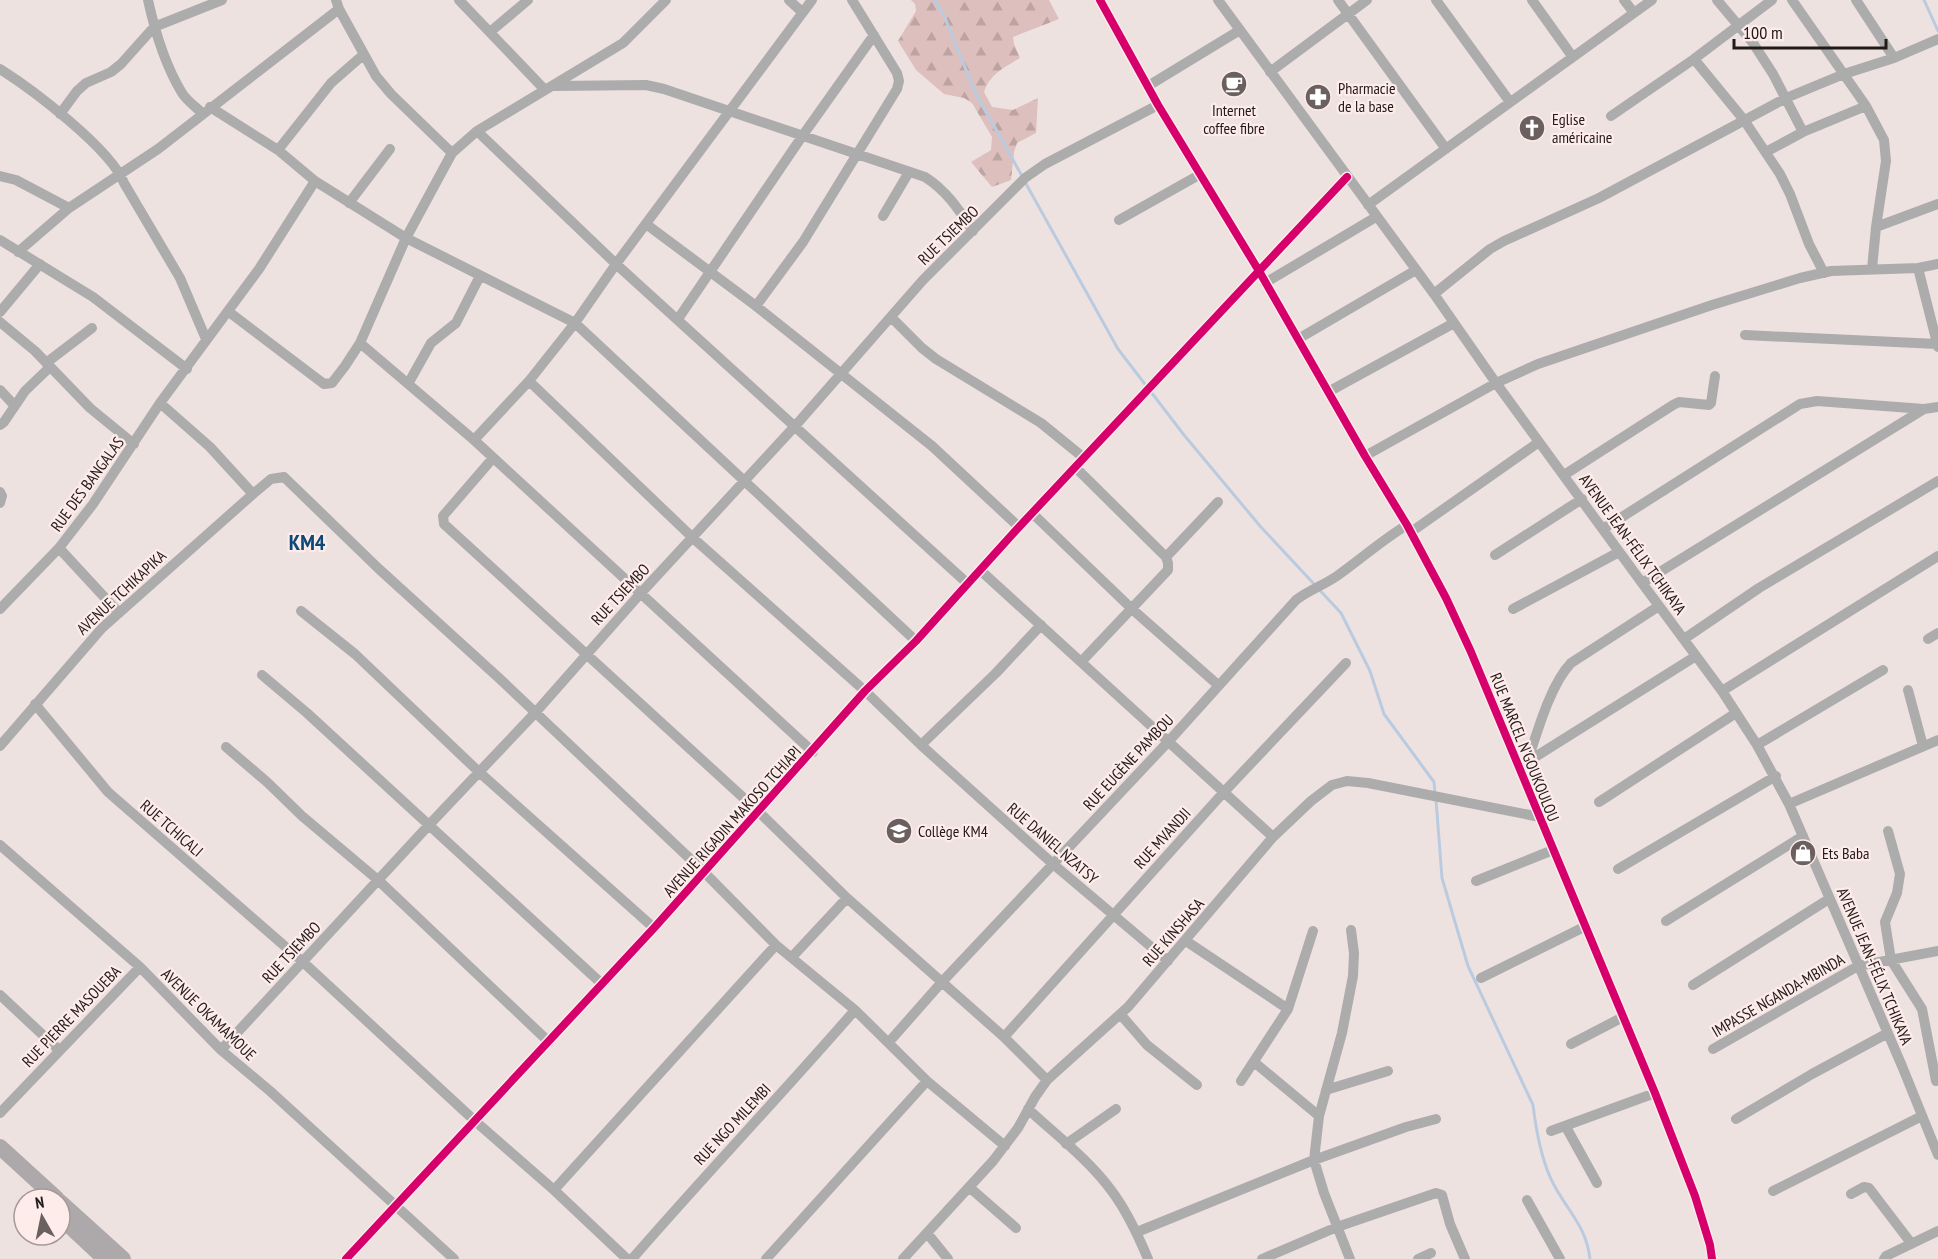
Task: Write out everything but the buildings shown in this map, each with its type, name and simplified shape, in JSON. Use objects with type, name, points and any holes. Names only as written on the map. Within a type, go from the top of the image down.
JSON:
[{"type":"highway","points":[[0,1147],[44,1187]]},
{"type":"highway","points":[[0,1162],[27,1187]]},
{"type":"highway","points":[[72,1213],[123,1259]]},
{"type":"highway","points":[[72,1228],[105,1259]]},
{"type":"street","points":[[148,0],[154,27],[183,95],[278,150],[315,181],[406,238],[575,323],[916,640]]},
{"type":"street","points":[[60,114],[86,83],[111,72],[122,64],[154,27],[222,0]]},
{"type":"street","points":[[459,0],[550,88],[646,86],[664,89],[730,110],[925,177],[952,200],[973,231]]},
{"type":"street","points":[[490,32],[528,0]]},
{"type":"street","points":[[229,312],[326,384],[332,382],[360,344],[406,238],[452,153],[477,131],[623,43],[665,0]]},
{"type":"street","points":[[789,0],[802,12]]},
{"type":"street","points":[[474,440],[529,381],[575,323],[616,264],[812,0]]},
{"type":"street","points":[[756,306],[803,242],[897,89],[899,81],[897,73],[852,0]]},
{"type":"street","name":"RUE MARCEL N'GOUKOULOU","points":[[1100,0],[1158,105],[1259,271],[1446,597],[1523,765],[1553,850],[1695,1196],[1712,1259]]},
{"type":"street","name":"AVENUE JEAN-FÉLIX TCHIKAYA","points":[[1218,0],[1722,691],[1757,745],[1790,804],[1938,1155]]},
{"type":"street","points":[[1338,0],[1446,149]]},
{"type":"street","points":[[1270,72],[1367,0]]},
{"type":"street","points":[[1436,0],[1510,102]]},
{"type":"street","points":[[1532,0],[1572,56]]},
{"type":"street","points":[[1624,0],[1634,13]]},
{"type":"street","points":[[1368,205],[1652,0]]},
{"type":"street","points":[[1717,0],[1761,56],[1803,132]]},
{"type":"street","points":[[1611,116],[1772,0]]},
{"type":"street","points":[[1792,0],[1866,106],[1884,140],[1886,161],[1872,269]]},
{"type":"street","points":[[1856,0],[1894,58]]},
{"type":"street","points":[[18,252],[69,207],[158,149],[338,3],[363,55],[376,76],[391,94],[452,153]]},
{"type":"street","points":[[1148,86],[1240,30]]},
{"type":"street","points":[[678,320],[803,135],[874,35]]},
{"type":"street","points":[[1434,294],[1497,245],[1599,198],[1786,98],[1938,39]]},
{"type":"street","points":[[278,150],[331,83],[363,55]]},
{"type":"street","points":[[1694,58],[1744,120],[1780,174],[1809,244],[1824,273]]},
{"type":"street","points":[[0,69],[27,86],[60,114],[120,173],[180,278],[206,339]]},
{"type":"street","name":"RUE TSIEMBO","points":[[221,1050],[535,713],[640,594],[796,425],[923,280],[1025,178],[1046,164],[1158,105]]},
{"type":"street","points":[[1766,152],[1803,132],[1866,106]]},
{"type":"street","points":[[477,131],[616,264],[796,425],[967,583]]},
{"type":"street","points":[[349,203],[390,149]]},
{"type":"street","points":[[883,216],[909,172]]},
{"type":"street","points":[[1119,220],[1199,175]]},
{"type":"street","points":[[0,176],[16,180],[69,207]]},
{"type":"street","name":"AVENUE RIGADIN MAKOSO TCHIAPI","points":[[346,1259],[654,928],[865,691],[916,640],[1019,526],[1347,177]]},
{"type":"street","name":"RUE DES BANGALAS","points":[[0,609],[59,548],[134,444],[160,403],[259,269],[315,181]]},
{"type":"street","points":[[1876,226],[1938,204]]},
{"type":"street","points":[[1265,283],[1376,217]]},
{"type":"street","points":[[646,224],[756,306],[932,446],[1019,526]]},
{"type":"street","points":[[0,240],[93,297],[187,369]]},
{"type":"street","points":[[0,312],[40,264]]},
{"type":"street","points":[[1365,456],[1496,382],[1538,364],[1712,305],[1824,273],[1918,268],[1938,264]]},
{"type":"street","points":[[1745,335],[1937,345],[1918,268]]},
{"type":"street","points":[[1298,339],[1416,270]]},
{"type":"street","points":[[408,384],[431,344],[456,324],[480,276]]},
{"type":"street","points":[[891,317],[916,343],[936,359],[1041,423],[1084,458]]},
{"type":"street","points":[[0,322],[48,365],[90,408],[134,444]]},
{"type":"street","points":[[1328,392],[1454,323]]},
{"type":"street","points":[[0,425],[48,365],[92,328]]},
{"type":"street","points":[[360,344],[474,440],[813,752]]},
{"type":"street","points":[[1564,475],[1673,405],[1683,402],[1709,405],[1715,376]]},
{"type":"street","name":"RUE DANIEL NZATSY","points":[[529,381],[693,538],[865,691],[921,745],[1053,864],[1168,961]]},
{"type":"street","points":[[0,390],[14,405]]},
{"type":"street","points":[[1603,529],[1800,404],[1817,401],[1924,409],[1938,407]]},
{"type":"street","points":[[160,403],[210,447],[253,494]]},
{"type":"street","points":[[1642,583],[1924,409]]},
{"type":"street","name":"RUE EUGÈNE PAMBOU","points":[[889,1042],[941,983],[1168,742],[1296,600],[1336,577],[1383,541],[1409,529],[1539,442]]},
{"type":"street","points":[[493,458],[443,516],[444,524],[759,812],[847,898],[1004,1037],[1047,1080]]},
{"type":"street","points":[[1075,468],[1166,557],[1168,563],[1168,570],[1081,662]]},
{"type":"street","name":"AVENUE TCHIKAPIKA","points":[[0,746],[102,628],[253,494],[278,476],[290,480],[379,569],[535,713]]},
{"type":"street","points":[[1684,639],[1759,588],[1938,481]]},
{"type":"street","points":[[0,492],[2,496],[0,503]]},
{"type":"street","points":[[1495,555],[1582,500]]},
{"type":"street","points":[[1166,557],[1218,502]]},
{"type":"street","points":[[1032,513],[1132,609],[1218,685]]},
{"type":"street","points":[[59,548],[119,613]]},
{"type":"street","points":[[1513,609],[1619,552]]},
{"type":"street","points":[[1722,691],[1938,556]]},
{"type":"street","points":[[980,570],[1273,837]]},
{"type":"street","points":[[1523,765],[1564,671],[1571,663],[1659,606]]},
{"type":"street","points":[[301,611],[355,654],[479,772],[654,928]]},
{"type":"street","points":[[921,745],[996,673],[1041,625]]},
{"type":"street","points":[[1523,765],[1696,656]]},
{"type":"street","name":"RUE MVANDJI","points":[[1004,1037],[1223,793],[1346,663]]},
{"type":"street","points":[[1757,745],[1883,670]]},
{"type":"street","points":[[262,675],[315,720],[602,984]]},
{"type":"street","points":[[1908,690],[1923,746]]},
{"type":"street","name":"RUE TCHICALI","points":[[35,704],[108,792],[303,962],[627,1259]]},
{"type":"street","points":[[535,713],[704,872],[776,945],[855,1010],[927,1081],[1005,1146]]},
{"type":"street","points":[[1599,802],[1736,713]]},
{"type":"street","points":[[1790,804],[1938,740]]},
{"type":"street","points":[[226,747],[302,816],[378,879],[549,1042]]},
{"type":"street","points":[[1618,869],[1776,776]]},
{"type":"street","name":"RUE KINSHASA","points":[[903,1259],[1005,1146],[1047,1080],[1121,1015],[1273,837],[1332,785],[1347,781],[1368,783],[1540,817]]},
{"type":"street","points":[[1888,831],[1900,874],[1897,893],[1885,922],[1891,960],[1922,1009],[1935,1081]]},
{"type":"street","points":[[1666,921],[1803,836]]},
{"type":"street","name":"AVENUE OKAMAMOUE","points":[[0,845],[140,967],[221,1050],[270,1091],[454,1259]]},
{"type":"street","points":[[1476,881],[1553,850]]},
{"type":"street","points":[[792,957],[847,898]]},
{"type":"street","points":[[1694,985],[1829,899]]},
{"type":"street","points":[[1481,978],[1586,926]]},
{"type":"street","points":[[1350,1259],[1314,1160],[1319,1116],[1342,1033],[1353,976],[1354,953],[1351,930]]},
{"type":"street","points":[[1241,1081],[1288,1009],[1313,931]]},
{"type":"street","points":[[1186,940],[1288,1009]]},
{"type":"street","points":[[554,1190],[776,945]]},
{"type":"street","name":"IMPASSE NGANDA-MBINDA","points":[[1713,1049],[1858,966],[1938,951]]},
{"type":"street","name":"RUE PIERRE MASOUEBA","points":[[0,1113],[140,967]]},
{"type":"street","points":[[0,995],[59,1050]]},
{"type":"street","name":"RUE NGO MILEMBI","points":[[632,1259],[698,1182],[855,1010]]},
{"type":"street","points":[[1121,1015],[1157,1054],[1197,1085]]},
{"type":"street","points":[[1571,1044],[1623,1017]]},
{"type":"street","points":[[1736,1119],[1888,1033]]},
{"type":"street","points":[[1254,1062],[1319,1116]]},
{"type":"street","points":[[1326,1090],[1388,1071]]},
{"type":"street","points":[[766,1259],[927,1081]]},
{"type":"street","points":[[1551,1131],[1655,1094]]},
{"type":"street","points":[[1028,1109],[1084,1160],[1111,1190],[1137,1232],[1148,1259]]},
{"type":"street","points":[[1066,1144],[1116,1109]]},
{"type":"street","points":[[1773,1191],[1922,1116]]},
{"type":"street","points":[[1137,1232],[1314,1160],[1436,1119]]},
{"type":"street","points":[[1566,1127],[1597,1183]]},
{"type":"street","points":[[969,1187],[1016,1228]]},
{"type":"street","points":[[1851,1194],[1864,1187],[1869,1188],[1911,1243]]},
{"type":"street","points":[[1262,1259],[1337,1227],[1436,1193],[1442,1195],[1445,1201],[1450,1224],[1465,1259]]},
{"type":"street","points":[[1527,1200],[1560,1259]]},
{"type":"street","points":[[1884,1259],[1911,1243],[1938,1232]]},
{"type":"street","points":[[927,1233],[948,1259]]},
{"type":"street","points":[[1418,1259],[1431,1253]]},
{"type":"green space","points":[[911,0],[1049,0],[1059,19],[1013,37],[1020,58],[994,76],[984,92],[992,107],[1013,110],[1038,98],[1036,133],[1017,143],[1011,180],[992,187],[971,162],[991,150],[992,137],[972,103],[964,98],[944,94],[916,70],[898,41],[916,11],[915,4]]},
{"type":"waterway","points":[[935,0],[945,18],[975,92],[1022,176]]},
{"type":"waterway","points":[[1924,0],[1938,31]]},
{"type":"waterway","points":[[1025,182],[1118,349],[1184,435],[1260,526],[1341,613],[1370,671],[1384,714],[1434,782],[1435,794]]},
{"type":"waterway","points":[[1436,800],[1442,878],[1468,966],[1533,1105],[1546,1167],[1554,1185],[1581,1228],[1590,1259]]},
{"type":"cycle path","points":[[1100,0],[1158,105],[1259,271],[1407,525],[1446,598],[1471,652],[1655,1093],[1695,1196],[1712,1259]]},
{"type":"cycle path","points":[[346,1259],[654,928],[865,691],[916,641],[1019,527],[1347,177]]},
{"type":"place","name":"Internet coffee fibre","points":[[1234,84]]},
{"type":"place","name":"Pharmacie de la base","points":[[1318,97]]},
{"type":"place","name":"Eglise américaine","points":[[1532,128]]},
{"type":"place","name":"Collège KM4","points":[[899,831]]},
{"type":"place","name":"Ets Baba","points":[[1803,853]]},
{"type":"district","name":"KM4","points":[[307,542]]}]
